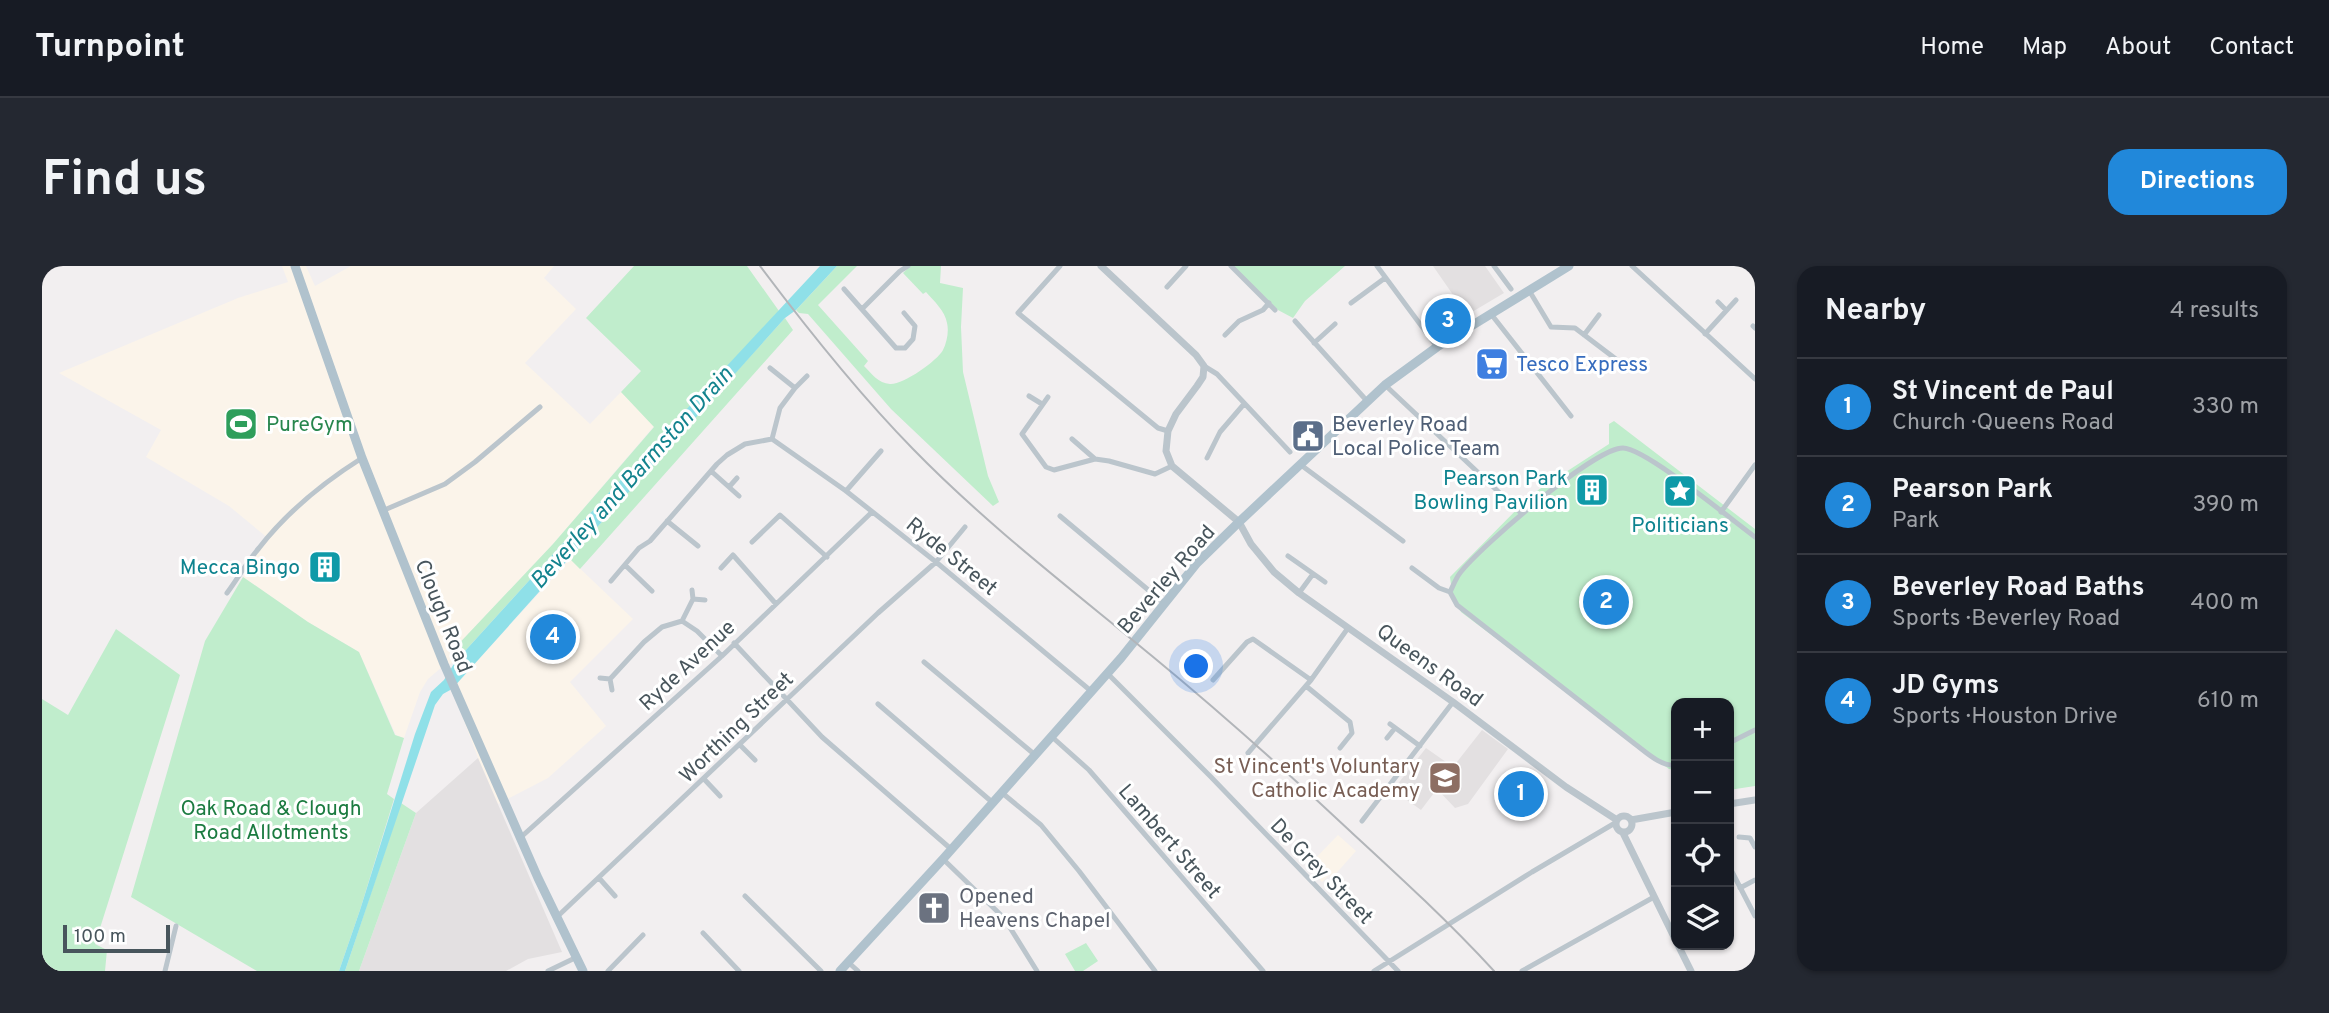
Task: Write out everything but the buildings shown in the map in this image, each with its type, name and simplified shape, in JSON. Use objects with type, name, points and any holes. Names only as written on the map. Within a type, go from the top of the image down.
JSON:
[{"type":"main road","name":"Clough Road","points":[[295,266],[362,458],[446,670],[520,838],[583,971]]},
{"type":"main road","name":"Beverley Road","points":[[840,971],[1107,673],[1197,563],[1239,522],[1385,385],[1437,347],[1569,266]]},
{"type":"street","points":[[862,309],[908,266]]},
{"type":"street","points":[[1060,266],[1018,313],[1158,428],[1168,431]]},
{"type":"street","points":[[1101,266],[1196,355],[1204,366],[1217,374],[1290,452]]},
{"type":"street","points":[[1108,273],[1115,266]]},
{"type":"street","points":[[1167,287],[1186,266]]},
{"type":"street","points":[[1231,266],[1275,310]]},
{"type":"street","points":[[1377,266],[1437,347]]},
{"type":"street","points":[[1494,266],[1511,289]]},
{"type":"street","points":[[1632,266],[1755,379]]},
{"type":"street","points":[[1351,303],[1385,278]]},
{"type":"street","points":[[844,289],[896,348],[905,348],[913,339],[915,326],[904,313]]},
{"type":"street","points":[[1530,292],[1551,327],[1575,328],[1629,369]]},
{"type":"street","points":[[1705,334],[1736,300]]},
{"type":"street","points":[[1718,302],[1726,310]]},
{"type":"street","points":[[1226,335],[1239,321],[1263,310],[1269,303]]},
{"type":"street","points":[[1232,313],[1239,321]]},
{"type":"street","points":[[1491,314],[1571,416]]},
{"type":"street","points":[[1584,335],[1599,315]]},
{"type":"street","points":[[1295,321],[1367,401]]},
{"type":"street","points":[[1314,343],[1335,324]]},
{"type":"street","points":[[1048,397],[1022,434],[1046,467],[1055,470],[1094,459],[1155,474],[1172,466],[1166,451],[1168,431],[1176,414],[1203,377],[1204,366]]},
{"type":"street","points":[[770,368],[795,388]]},
{"type":"street","points":[[611,581],[727,455],[746,444],[772,439],[780,408],[807,376]]},
{"type":"street","points":[[1385,385],[1522,514]]},
{"type":"street","points":[[1029,396],[1042,404]]},
{"type":"street","points":[[1207,458],[1220,432],[1244,404]]},
{"type":"street","points":[[383,511],[445,484],[540,407]]},
{"type":"street","name":"Ryde Street","points":[[772,439],[846,491],[936,562],[1091,691]]},
{"type":"street","points":[[1072,439],[1094,459]]},
{"type":"street","points":[[1450,592],[1459,574],[1549,491],[1606,452],[1625,448],[1646,456],[1755,537]]},
{"type":"street","points":[[846,491],[881,451]]},
{"type":"street","points":[[227,593],[260,547],[295,510],[331,477],[362,458]]},
{"type":"street","points":[[1301,465],[1403,541]]},
{"type":"street","points":[[1721,512],[1755,465]]},
{"type":"street","name":"Queens Road","points":[[1172,466],[1239,522],[1251,544],[1275,572],[1299,593],[1616,821]]},
{"type":"street","points":[[711,471],[738,496]]},
{"type":"street","points":[[729,487],[737,478]]},
{"type":"street","name":"Ryde Avenue","points":[[520,838],[722,656],[872,512]]},
{"type":"street","points":[[752,542],[780,515],[827,557]]},
{"type":"street","points":[[1060,516],[1165,604]]},
{"type":"street","points":[[667,522],[698,546]]},
{"type":"street","name":"Worthing Street","points":[[558,916],[869,621],[936,562],[965,527]]},
{"type":"street","points":[[721,568],[733,555],[776,604]]},
{"type":"street","points":[[1288,556],[1325,582]]},
{"type":"street","points":[[625,565],[652,591]]},
{"type":"street","points":[[1412,568],[1438,588],[1450,592],[1457,606],[1625,736],[1654,758],[1671,766]]},
{"type":"street","points":[[1299,593],[1313,574]]},
{"type":"street","points":[[610,679],[644,642],[662,627],[682,621],[693,599],[692,590]]},
{"type":"street","points":[[693,599],[705,600]]},
{"type":"street","points":[[682,621],[697,631],[722,656]]},
{"type":"street","points":[[1248,753],[1311,680],[1348,628]]},
{"type":"street","points":[[1213,680],[1247,642],[1253,639],[1311,680]]},
{"type":"street","points":[[734,643],[822,737],[951,849]]},
{"type":"street","points":[[924,662],[1034,754]]},
{"type":"street","name":"De Grey Street","points":[[1107,673],[1212,777],[1398,971]]},
{"type":"street","points":[[600,678],[610,679]]},
{"type":"street","points":[[610,679],[612,690]]},
{"type":"street","points":[[1306,686],[1350,722],[1352,733],[1340,748]]},
{"type":"street","points":[[1362,821],[1453,702]]},
{"type":"street","points":[[878,704],[992,802]]},
{"type":"street","points":[[1387,738],[1392,726],[1420,746]]},
{"type":"street","points":[[1734,740],[1755,730]]},
{"type":"street","name":"Lambert Street","points":[[1051,736],[1088,770],[1263,971]]},
{"type":"street","points":[[740,745],[755,760]]},
{"type":"street","points":[[704,779],[720,796]]},
{"type":"street","points":[[1001,792],[1041,825],[1155,971]]},
{"type":"street","points":[[1734,803],[1755,800]]},
{"type":"street","points":[[1374,971],[1623,816],[1631,820],[1671,813]]},
{"type":"street","points":[[1623,833],[1632,828],[1631,820]]},
{"type":"street","points":[[1616,821],[1617,829],[1623,833],[1671,931]]},
{"type":"street","points":[[1739,837],[1750,838],[1755,847]]},
{"type":"street","points":[[943,859],[1004,918],[1037,971]]},
{"type":"street","points":[[1734,876],[1755,916]]},
{"type":"street","points":[[599,878],[615,896]]},
{"type":"street","points":[[1740,888],[1755,880]]},
{"type":"street","points":[[746,896],[821,971]]},
{"type":"street","points":[[1522,971],[1654,897]]},
{"type":"street","points":[[166,971],[176,926]]},
{"type":"street","points":[[703,933],[739,971]]},
{"type":"street","points":[[608,971],[643,935]]},
{"type":"street","points":[[1680,950],[1691,971]]},
{"type":"street","points":[[548,971],[578,957]]},
{"type":"street","points":[[848,962],[858,971]]},
{"type":"shaded area","points":[[282,266],[306,266],[315,286],[351,266],[554,266],[544,278],[576,309],[525,363],[590,424],[621,392],[654,426],[553,544],[451,652],[455,662],[442,667],[428,679],[420,692],[404,738],[396,735],[359,652],[308,622],[243,577],[269,539],[229,506],[146,457],[161,430],[59,373],[238,298],[288,282]]},
{"type":"shaded area","points":[[1433,266],[1485,266],[1504,293],[1467,315]]},
{"type":"shaded area","points":[[570,559],[633,619],[570,682],[606,726],[548,778],[498,804],[452,689]]},
{"type":"shaded area","name":"St Vincent's Voluntary Catholic Academy","points":[[1482,730],[1508,749],[1468,804],[1455,808],[1437,789],[1421,810],[1393,790],[1426,748],[1453,767]]},
{"type":"shaded area","points":[[478,758],[562,952],[528,959],[506,971],[359,971],[416,813]]},
{"type":"shaded area","points":[[1338,835],[1356,851],[1332,878],[1329,875],[1322,882],[1307,867]]},
{"type":"green space","points":[[634,266],[747,266],[779,311],[455,662],[451,652],[553,544],[654,427],[621,392],[641,371],[586,318]]},
{"type":"green space","points":[[837,266],[857,266],[818,305],[868,361],[864,366],[876,378],[890,384],[911,377],[940,355],[946,344],[948,329],[942,310],[903,273],[910,266],[941,266],[940,283],[963,288],[963,372],[988,476],[999,502],[993,506],[891,409],[808,314],[796,310]]},
{"type":"green space","points":[[1233,266],[1345,266],[1305,301],[1293,318],[1278,310]]},
{"type":"green space","points":[[785,318],[793,330],[580,569],[570,559]]},
{"type":"green space","points":[[1614,421],[1755,529],[1755,786],[1734,789],[1734,698],[1671,698],[1669,769],[1461,612],[1452,592],[1450,577],[1532,494],[1609,444],[1609,424]]},
{"type":"green space","name":"Oak Road & Clough Road Allotments","points":[[243,577],[308,622],[359,652],[395,735],[404,738],[387,794],[394,799],[339,971],[257,971],[131,897],[205,641]]},
{"type":"green space","points":[[116,629],[180,675],[95,944],[107,950],[105,971],[42,971],[42,699],[68,715]]},
{"type":"green space","points":[[401,803],[416,813],[359,971],[345,971]]},
{"type":"green space","points":[[1086,943],[1098,961],[1083,971],[1075,971],[1065,954]]},
{"type":"water","name":"Beverley and Barmston Drain","points":[[820,266],[837,266],[796,310],[785,318],[435,705],[345,971],[339,971],[431,692],[615,486]]},
{"type":"railway","points":[[760,266],[853,383],[941,477],[999,530],[1228,720],[1424,900],[1494,971]]},
{"type":"place","name":"Beverley Road Baths","points":[[1448,321]]},
{"type":"place","name":"Tesco Express","points":[[1492,364]]},
{"type":"place","name":"PureGym","points":[[241,424]]},
{"type":"place","name":"Beverley Road Local Police Team","points":[[1308,436]]},
{"type":"place","name":"Pearson Park Bowling Pavilion","points":[[1592,490]]},
{"type":"place","name":"Politicians","points":[[1680,491]]},
{"type":"place","name":"Mecca Bingo","points":[[325,567]]},
{"type":"place","name":"Pearson Park","points":[[1606,602]]},
{"type":"place","name":"JD Gyms","points":[[553,637]]},
{"type":"place","name":"St Vincent's Voluntary Catholic Academy","points":[[1445,778]]},
{"type":"place","name":"St Vincent de Paul","points":[[1521,794]]},
{"type":"place","name":"Opened Heavens Chapel","points":[[934,908]]}]
